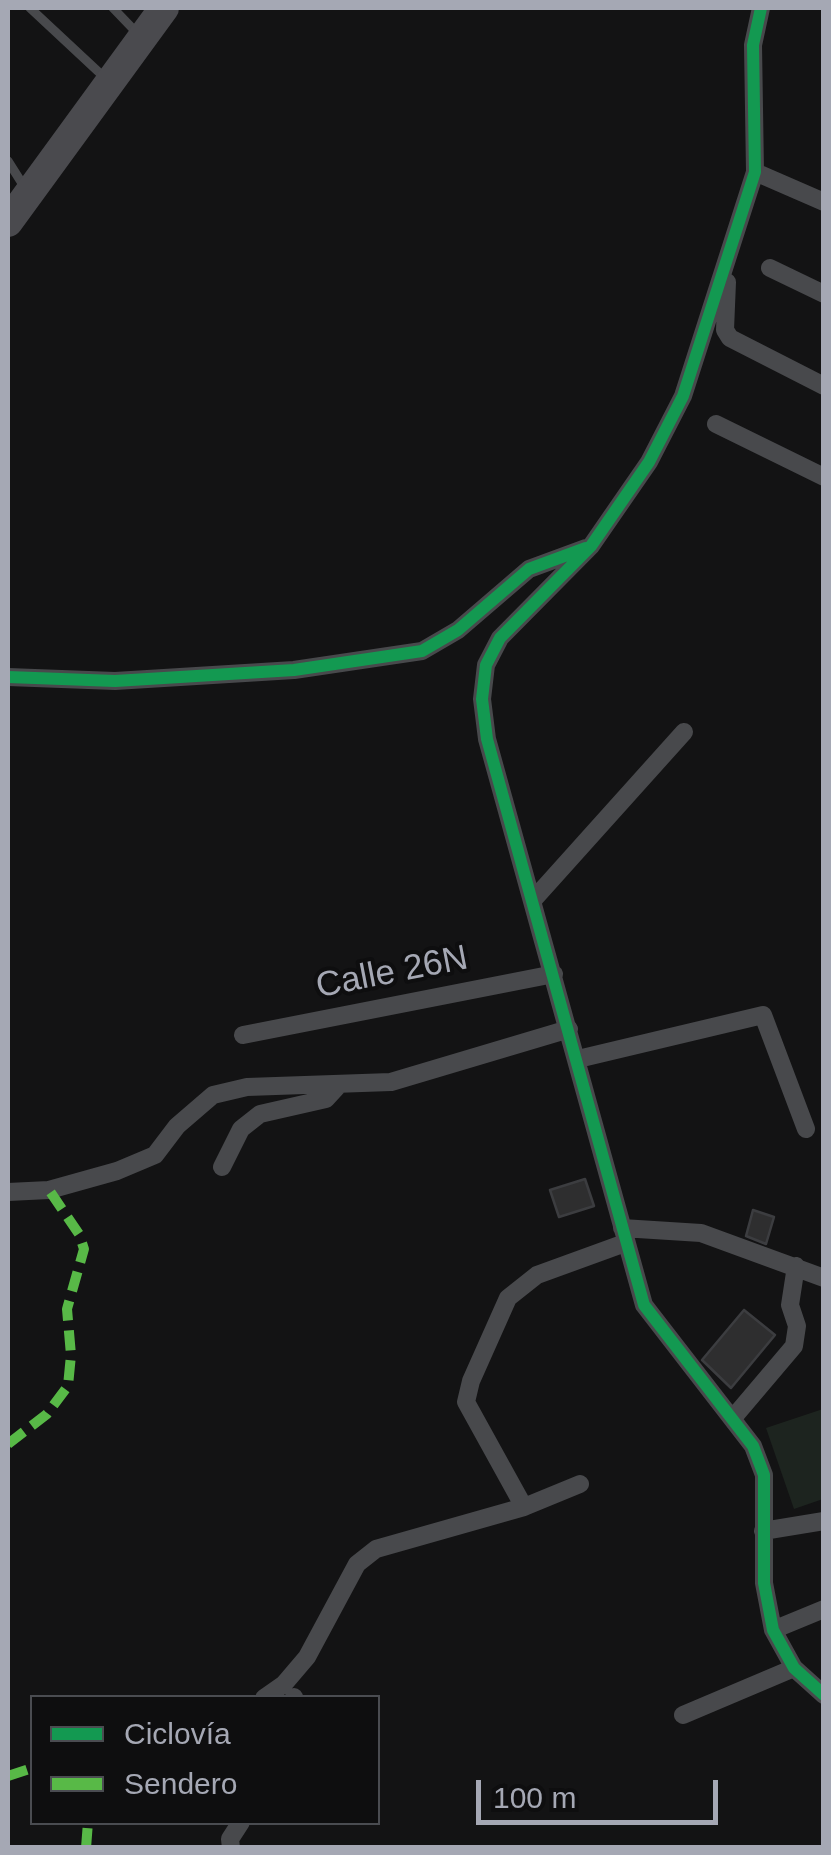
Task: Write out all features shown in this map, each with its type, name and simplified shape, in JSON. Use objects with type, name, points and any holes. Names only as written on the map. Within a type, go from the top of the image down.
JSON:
[{"type":"main road","points":[[8,222],[164,8]]},
{"type":"street","points":[[761,8],[753,46],[754,172],[666,435],[591,546],[500,638],[486,666],[482,699],[487,739],[644,1305],[753,1446],[764,1475],[764,1583],[773,1630],[794,1668],[824,1695]]},
{"type":"street","points":[[754,172],[824,202]]},
{"type":"street","points":[[727,262],[725,330],[730,338],[824,386]]},
{"type":"street","points":[[770,268],[824,294]]},
{"type":"street","points":[[716,424],[824,477]]},
{"type":"street","points":[[8,678],[115,681],[294,670],[422,651],[458,630],[529,569],[591,546]]},
{"type":"street","points":[[534,899],[684,732]]},
{"type":"street","name":"Calle 26N","points":[[243,1034],[554,974]]},
{"type":"street","points":[[578,1059],[763,1015],[806,1128]]},
{"type":"street","points":[[8,1192],[49,1190],[117,1171],[155,1154],[178,1126],[213,1096],[247,1087],[391,1082],[569,1030]]},
{"type":"street","points":[[222,1167],[241,1129],[260,1114],[326,1099],[337,1086]]},
{"type":"street","points":[[524,1507],[466,1402],[470,1381],[508,1298],[537,1275],[624,1236],[701,1234],[824,1278]]},
{"type":"street","points":[[733,1418],[794,1346],[797,1326],[790,1305],[796,1266]]},
{"type":"street","points":[[291,1694],[358,1564],[376,1549],[524,1507],[580,1484]]},
{"type":"street","points":[[763,1532],[824,1521]]},
{"type":"street","points":[[773,1630],[824,1609]]},
{"type":"street","points":[[683,1714],[794,1668]]},
{"type":"street","points":[[230,1848],[230,1839],[239,1825]]},
{"type":"lane","points":[[30,8],[111,82]]},
{"type":"lane","points":[[114,8],[142,39]]},
{"type":"lane","points":[[8,161],[29,194]]},
{"type":"shaded area","points":[[823,1409],[823,1499],[794,1509],[766,1428]]},
{"type":"building","points":[[585,1179],[594,1206],[559,1217],[550,1190]]},
{"type":"building","points":[[753,1210],[774,1217],[766,1244],[746,1236]]},
{"type":"building","points":[[744,1310],[775,1335],[731,1388],[702,1360]]},
{"type":"marked path","points":[[8,1444],[47,1414],[68,1386],[71,1355],[67,1309],[84,1249],[79,1234],[49,1190]]},
{"type":"marked path","points":[[8,1776],[30,1769]]},
{"type":"marked path","points":[[86,1848],[88,1825]]},
{"type":"cycle path","points":[[761,8],[753,45],[755,172],[683,396],[649,462],[591,546],[500,638],[486,665],[482,699],[487,739],[644,1305],[753,1446],[764,1475],[764,1583],[773,1630],[794,1668],[824,1695]]},
{"type":"cycle path","points":[[8,677],[115,681],[294,670],[422,651],[458,630],[529,569],[586,548]]}]
